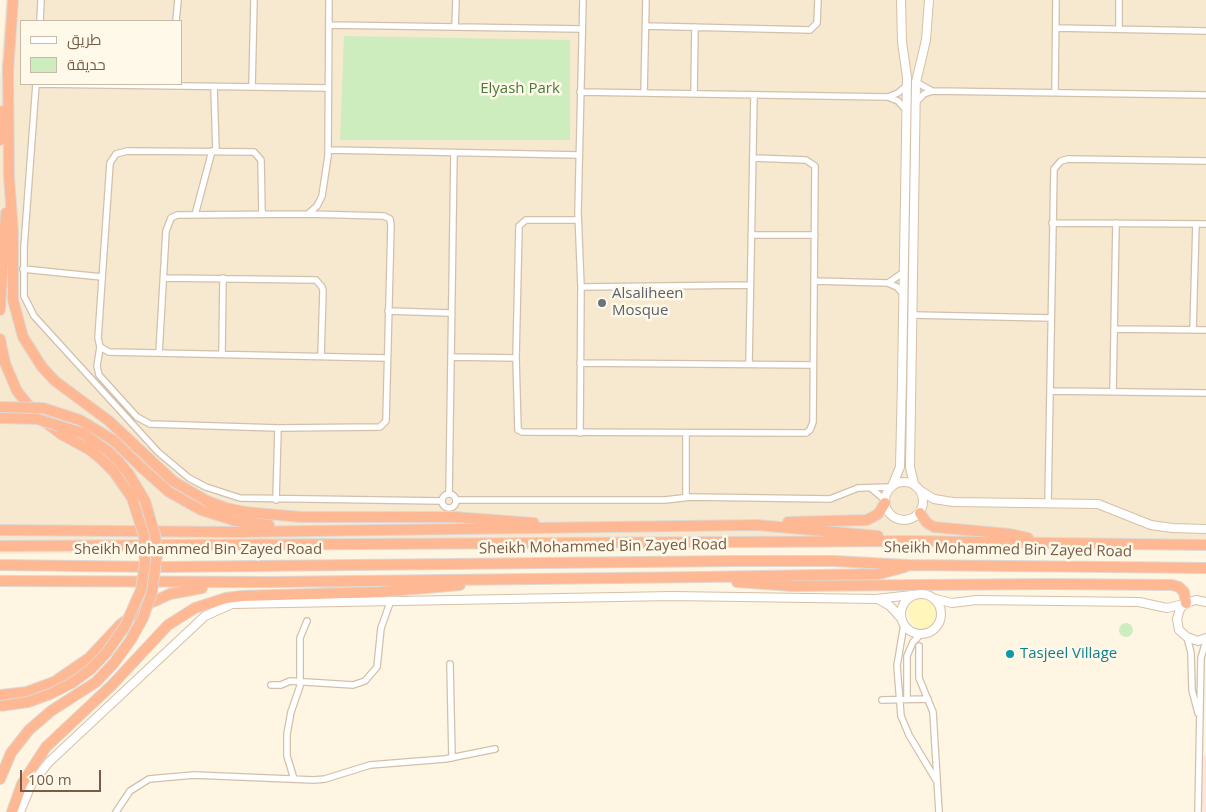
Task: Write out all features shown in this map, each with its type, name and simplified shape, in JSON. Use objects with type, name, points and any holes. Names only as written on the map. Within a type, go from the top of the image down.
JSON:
[{"type":"highway","points":[[0,140],[13,0]]},
{"type":"highway","points":[[8,65],[9,176],[13,233],[13,300],[16,318],[31,352],[42,367],[55,380],[109,421],[158,468],[189,492],[226,508],[265,514],[338,518],[454,517],[523,522],[554,527]]},
{"type":"highway","points":[[0,310],[9,176]]},
{"type":"highway","points":[[0,339],[4,363],[17,391],[37,416],[62,434],[90,450],[102,460],[119,478],[132,498],[144,536],[145,563],[141,590],[125,626],[107,652],[91,669],[72,683],[50,694],[28,702],[0,706]]},
{"type":"highway","points":[[0,407],[43,408],[80,420],[113,440],[168,492],[218,517],[236,521],[313,530]]},
{"type":"highway","points":[[0,418],[22,417],[52,422],[82,433],[108,451],[129,474],[148,508],[155,535],[157,554],[152,592],[143,618],[130,641],[96,682],[51,711],[28,730],[11,753],[0,779]]},
{"type":"highway","points":[[0,530],[313,530],[757,525],[792,522],[861,521],[873,518],[885,501]]},
{"type":"highway","points":[[921,511],[927,523],[934,527],[1010,534],[1040,543]]},
{"type":"highway","points":[[757,525],[851,533],[908,541]]},
{"type":"highway","name":"Sheikh Mohammed Bin Zayed Road","points":[[0,546],[908,541],[1206,545]]},
{"type":"highway","name":"Sheikh Mohammed Bin Zayed Road","points":[[0,565],[172,566],[834,561],[908,565],[1206,568]]},
{"type":"highway","points":[[0,581],[273,582],[880,574],[908,565]]},
{"type":"highway","points":[[704,577],[792,586],[1172,585],[1179,587],[1184,592],[1185,604]]},
{"type":"highway","points":[[12,812],[25,777],[46,748],[112,685],[168,625],[195,608],[226,598],[242,596],[380,592],[504,580]]},
{"type":"highway","points":[[0,696],[27,692],[54,682],[89,658],[132,614],[170,594],[192,589],[273,582]]},
{"type":"street","points":[[40,20],[41,0]]},
{"type":"street","points":[[176,20],[178,0]]},
{"type":"street","points":[[252,86],[254,0]]},
{"type":"street","points":[[308,214],[317,206],[322,196],[328,150],[329,0]]},
{"type":"street","points":[[456,0],[456,27]]},
{"type":"street","points":[[580,433],[581,287],[578,220],[583,0]]},
{"type":"street","points":[[644,93],[646,0]]},
{"type":"street","points":[[646,26],[810,30],[817,23],[818,0]]},
{"type":"street","points":[[885,501],[900,467],[906,109],[901,0]]},
{"type":"street","points":[[930,0],[926,40],[916,82],[915,103],[910,467],[914,484],[932,498],[950,501],[1098,504],[1151,525],[1206,529]]},
{"type":"street","points":[[1055,93],[1056,0]]},
{"type":"street","points":[[1119,0],[1119,29]]},
{"type":"street","points":[[330,25],[581,28]]},
{"type":"street","points":[[694,94],[696,27]]},
{"type":"street","points":[[1056,28],[1206,30]]},
{"type":"street","points":[[916,82],[932,91]]},
{"type":"street","points":[[36,85],[24,269],[24,296],[34,316],[172,465],[189,478],[224,494],[240,498],[442,501]]},
{"type":"street","points":[[182,85],[214,87],[328,88]]},
{"type":"street","points":[[888,97],[898,93],[906,86]]},
{"type":"street","points":[[195,214],[214,151],[214,87]]},
{"type":"street","points":[[915,103],[924,94],[932,91],[1206,95]]},
{"type":"street","points":[[580,92],[888,97],[898,101],[906,109]]},
{"type":"street","points":[[749,364],[754,95]]},
{"type":"street","points":[[328,150],[579,155]]},
{"type":"street","points":[[160,353],[168,224],[177,215],[308,214],[384,216],[390,219],[391,225],[386,358],[386,420],[383,426],[377,428],[278,428],[154,425],[143,421],[99,375],[97,366],[100,347],[98,338],[112,158],[121,151],[250,151],[258,155],[261,165],[262,214]]},
{"type":"street","points":[[449,494],[450,313],[454,153]]},
{"type":"street","points":[[578,220],[526,220],[519,226],[516,358],[518,430],[522,432],[580,433],[806,433],[810,430],[813,422],[815,170],[813,163],[806,160],[753,158]]},
{"type":"street","points":[[1048,503],[1053,172],[1061,161],[1206,161]]},
{"type":"street","points":[[1052,223],[1206,224]]},
{"type":"street","points":[[1113,392],[1116,223]]},
{"type":"street","points":[[1193,330],[1196,224]]},
{"type":"street","points":[[751,234],[815,236]]},
{"type":"street","points":[[24,269],[102,277]]},
{"type":"street","points":[[888,283],[904,272]]},
{"type":"street","points":[[164,278],[316,280],[322,287],[321,356]]},
{"type":"street","points":[[222,354],[223,278]]},
{"type":"street","points":[[814,281],[888,283],[897,287],[903,294]]},
{"type":"street","points":[[581,287],[750,285]]},
{"type":"street","points":[[388,311],[450,313]]},
{"type":"street","points":[[913,315],[1051,318]]},
{"type":"street","points":[[1114,329],[1206,330]]},
{"type":"street","points":[[100,347],[109,352],[386,358]]},
{"type":"street","points":[[451,358],[516,358]]},
{"type":"street","points":[[580,364],[812,366]]},
{"type":"street","points":[[902,379],[906,398],[912,399]]},
{"type":"street","points":[[1050,391],[1206,394]]},
{"type":"street","points":[[276,500],[278,428]]},
{"type":"street","points":[[686,433],[686,497]]},
{"type":"street","points":[[456,500],[665,500],[686,497],[830,499],[858,488],[892,487],[900,482],[914,484]]},
{"type":"street","points":[[870,488],[885,501],[890,514],[900,520],[911,520],[934,503],[950,501]]},
{"type":"street","points":[[921,491],[924,503],[921,511]]},
{"type":"street","points":[[442,501],[444,496],[449,494]]},
{"type":"street","points":[[449,494],[453,495],[456,500]]},
{"type":"street","points":[[442,501],[444,506],[449,508],[454,505],[456,500]]},
{"type":"street","points":[[20,812],[32,783],[49,762],[213,610],[242,602],[672,596],[876,599],[924,593],[936,599],[960,603],[976,600],[1138,602],[1173,608],[1196,600],[1206,602]]},
{"type":"street","points":[[912,596],[903,605],[897,675],[899,699],[906,729],[938,782]]},
{"type":"street","points":[[876,599],[890,606],[908,630],[921,634],[934,630],[942,618],[960,603]]},
{"type":"street","points":[[936,599],[940,604],[942,618]]},
{"type":"street","points":[[271,685],[301,682],[353,685],[370,678],[377,667],[381,628],[391,600]]},
{"type":"street","points":[[1178,625],[1178,614],[1185,604]]},
{"type":"street","points":[[1161,607],[1187,638],[1192,653],[1192,690],[1200,727]]},
{"type":"street","points":[[294,779],[288,756],[287,734],[301,682],[300,638],[307,621]]},
{"type":"street","points":[[907,699],[906,674],[909,650],[921,634]]},
{"type":"street","points":[[1187,638],[1206,640],[1201,658],[1198,812]]},
{"type":"street","points":[[919,646],[919,678],[933,712],[939,812]]},
{"type":"street","points":[[450,664],[452,758]]},
{"type":"street","points":[[882,700],[928,699]]},
{"type":"street","points":[[116,812],[130,791],[149,779],[194,775],[326,779],[370,765],[452,758],[495,749]]},
{"type":"shaded area","points":[[6,0],[1206,0],[1206,545],[908,541],[0,554],[0,80]]},
{"type":"shaded area","points":[[1197,756],[1206,756],[1206,812],[1196,812]]},
{"type":"green space","name":"Elyash Park","points":[[344,36],[570,40],[570,140],[340,140]]},
{"type":"green space","points":[[1123,623],[1129,623],[1133,630],[1129,637],[1123,637],[1119,633],[1119,627]]},
{"type":"sand","points":[[924,597],[936,601],[940,613],[936,625],[924,629],[912,625],[908,613],[912,601]]},
{"type":"place","name":"Alsaliheen Mosque","points":[[602,303]]},
{"type":"place","name":"Tasjeel Village","points":[[1010,654]]}]
